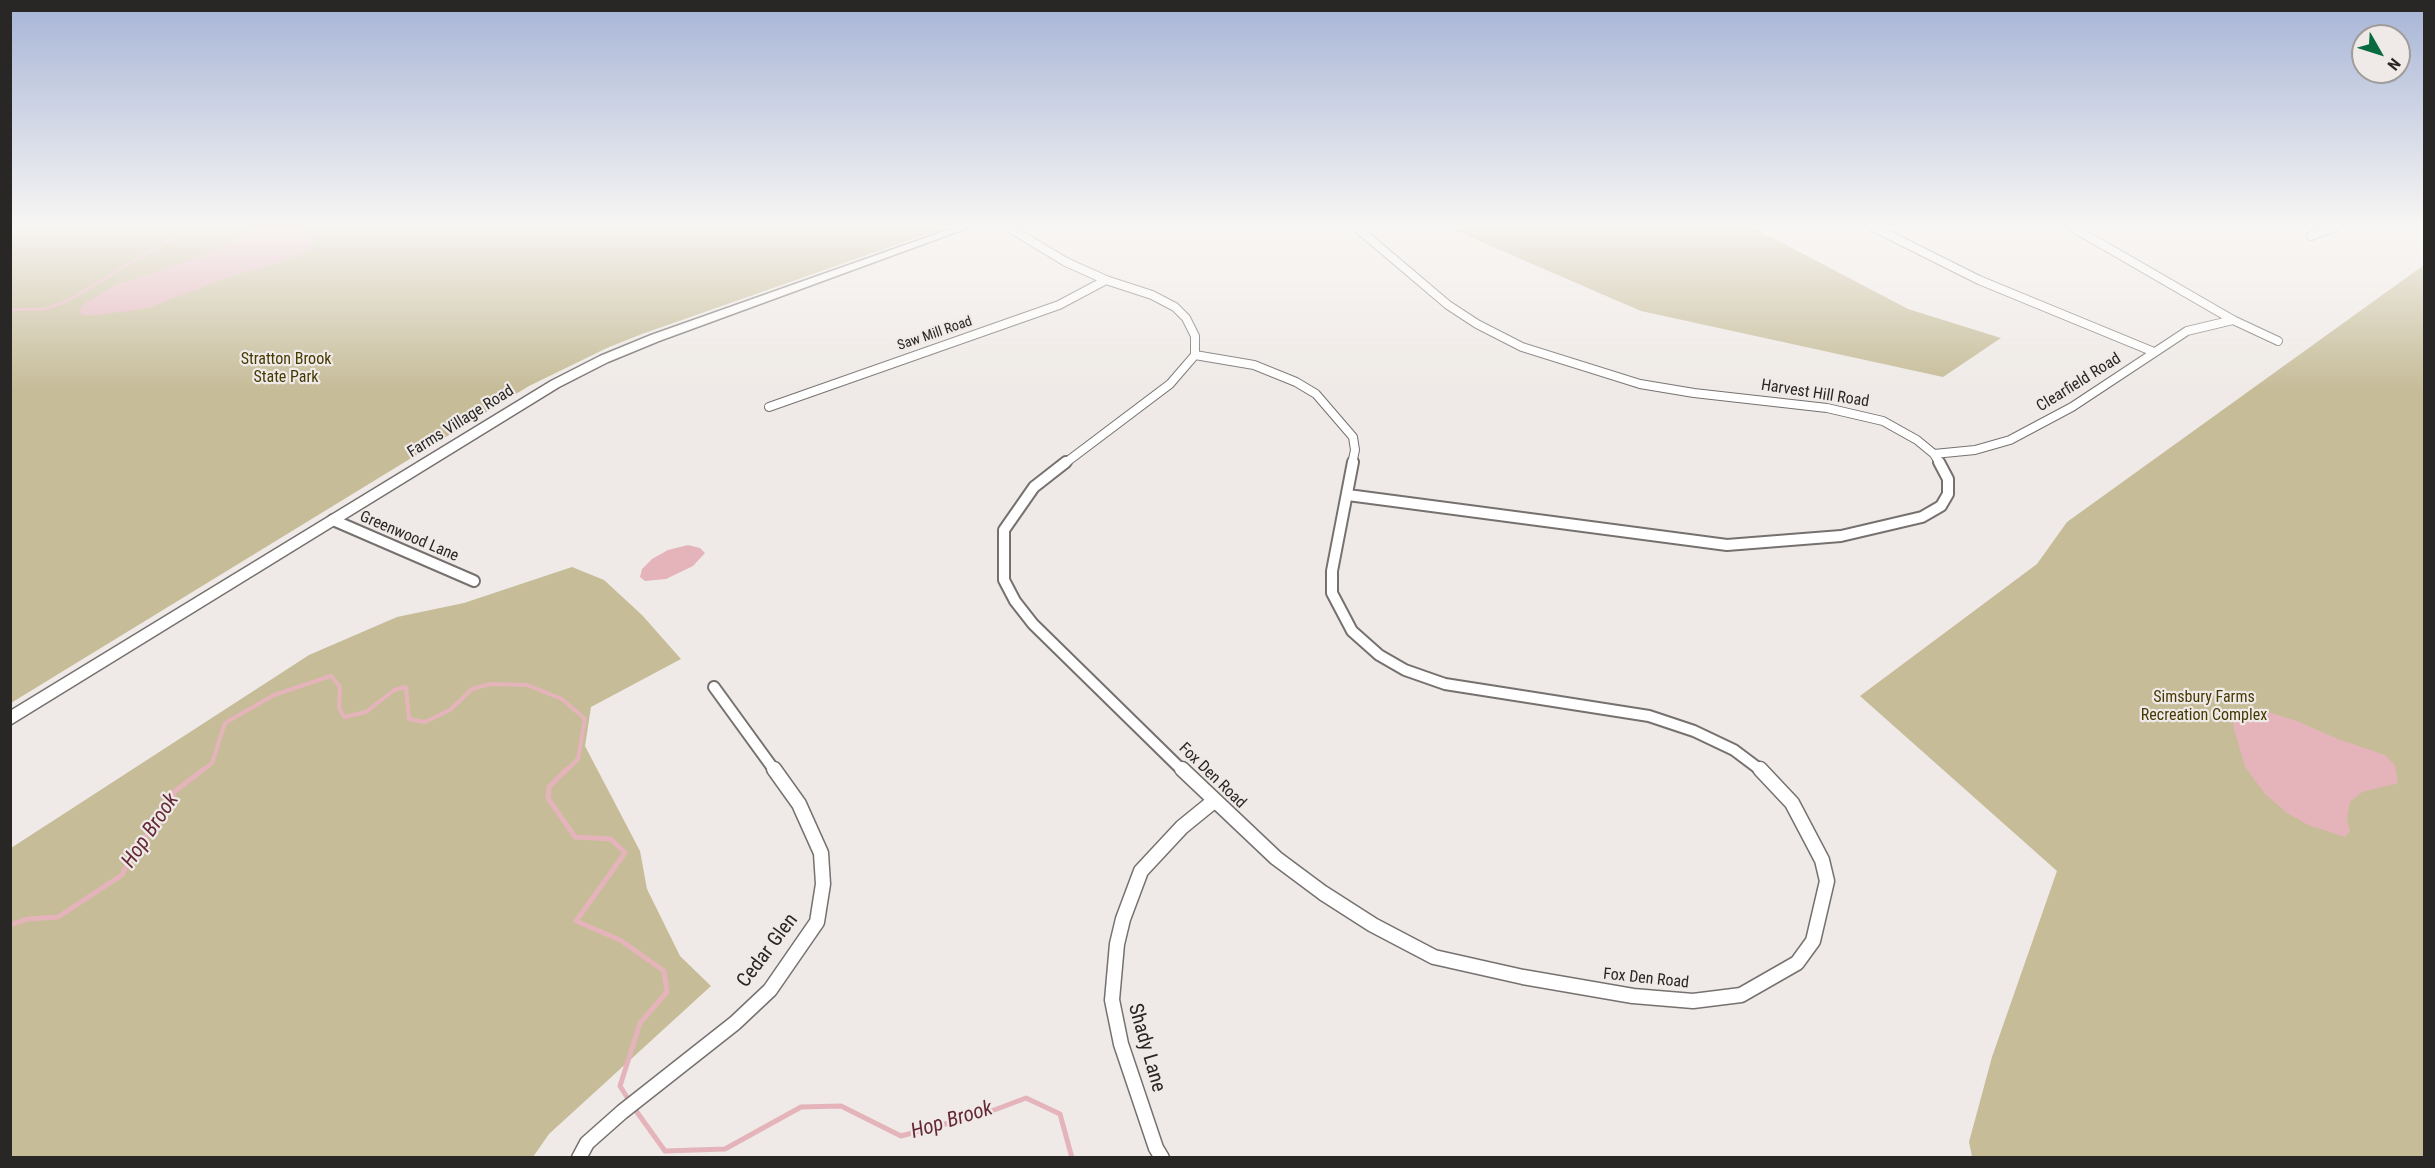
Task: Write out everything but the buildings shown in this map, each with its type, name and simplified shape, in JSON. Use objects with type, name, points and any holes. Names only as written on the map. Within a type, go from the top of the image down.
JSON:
[{"type":"main road","name":"Farms Village Road","points":[[10,719],[555,384],[604,359],[655,338],[813,282]]},
{"type":"street","name":"Saw Mill Road","points":[[770,407],[1059,305],[1103,282]]},
{"type":"street","points":[[1111,282],[1152,295],[1175,307],[1186,318],[1195,336],[1195,355]]},
{"type":"street","name":"Harvest Hill Road","points":[[1348,495],[1727,545],[1841,536],[1922,517],[1941,506],[1947,494],[1948,479],[1934,454],[1917,440],[1898,429],[1856,413],[1640,384],[1573,365],[1522,347],[1477,324],[1418,282]]},
{"type":"street","points":[[1983,282],[2154,352]]},
{"type":"street","points":[[2166,282],[2233,320],[2278,341]]},
{"type":"street","name":"Clearfield Road","points":[[1934,454],[1975,450],[2010,440],[2072,407],[2187,331],[2233,320]]},
{"type":"street","name":"Fox Den Road","points":[[1195,355],[1254,365],[1288,378],[1316,394],[1353,437],[1355,450],[1348,495],[1332,571],[1332,593],[1352,631],[1379,656],[1404,670],[1445,684],[1649,716],[1694,731],[1734,750],[1764,772],[1792,804],[1822,860],[1827,881],[1814,941],[1797,963],[1741,995],[1693,1001],[1633,996],[1501,972],[1434,957],[1373,925],[1323,893],[1276,858],[1214,801],[1033,624],[1015,601],[1005,580],[1004,530],[1034,487],[1162,391],[1186,368],[1195,355]]},
{"type":"street","name":"Greenwood Lane","points":[[333,520],[474,581]]},
{"type":"street","name":"Cedar Glen","points":[[579,1158],[587,1143],[622,1112],[735,1023],[770,990],[816,922],[823,884],[821,852],[799,804],[714,687]]},
{"type":"street","name":"Shady Lane","points":[[1162,1158],[1156,1148],[1121,1044],[1112,1000],[1118,944],[1123,919],[1141,871],[1182,827],[1214,801]]},
{"type":"green space","name":"Stratton Brook State Park","points":[[11,282],[792,282],[642,334],[607,348],[529,386],[11,703]]},
{"type":"green space","points":[[1573,282],[1856,282],[1908,309],[2001,338],[1943,377],[1641,311]]},
{"type":"green space","name":"Simsbury Farms Recreation Complex","points":[[2401,282],[2424,282],[2424,1157],[1972,1157],[1969,1142],[1992,1057],[2057,871],[1860,696],[2037,564],[2067,522]]},
{"type":"green space","points":[[572,567],[604,580],[642,615],[681,659],[591,707],[585,746],[640,851],[647,889],[680,956],[711,986],[549,1134],[533,1157],[11,1157],[11,848],[309,655],[397,617],[464,603]]},
{"type":"shaded area","points":[[126,282],[217,282],[149,308],[84,316],[79,312],[82,305],[115,285]]},
{"type":"shaded area","points":[[688,545],[700,548],[705,553],[693,566],[666,579],[645,581],[640,577],[642,569],[652,559],[668,550]]},
{"type":"shaded area","points":[[2268,712],[2297,721],[2338,739],[2385,755],[2395,765],[2398,783],[2362,792],[2350,802],[2347,819],[2350,831],[2345,837],[2308,825],[2287,813],[2265,794],[2245,767],[2233,725],[2235,713]]},
{"type":"waterway","points":[[10,310],[44,309],[67,301],[100,282]]},
{"type":"waterway","name":"Hop Brook","points":[[202,771],[212,763],[225,723],[274,695],[331,676],[340,687],[339,708],[344,717],[366,712],[394,690],[406,687],[409,719],[425,722],[450,710],[472,689],[490,684],[527,685],[562,699],[585,719],[578,759],[566,771]]},
{"type":"waterway","name":"Hop Brook","points":[[10,925],[27,919],[58,917],[122,875],[136,846],[168,812],[174,792],[204,769]]},
{"type":"waterway","name":"Hop Brook","points":[[567,769],[549,787],[548,798],[575,837],[611,839],[625,853],[576,921],[620,940],[664,971],[667,992],[640,1023],[620,1086],[630,1102]]},
{"type":"waterway","name":"Hop Brook","points":[[634,1108],[665,1151],[725,1149],[801,1107],[841,1106],[901,1136],[989,1112],[1026,1098],[1060,1114],[1072,1158]]}]
